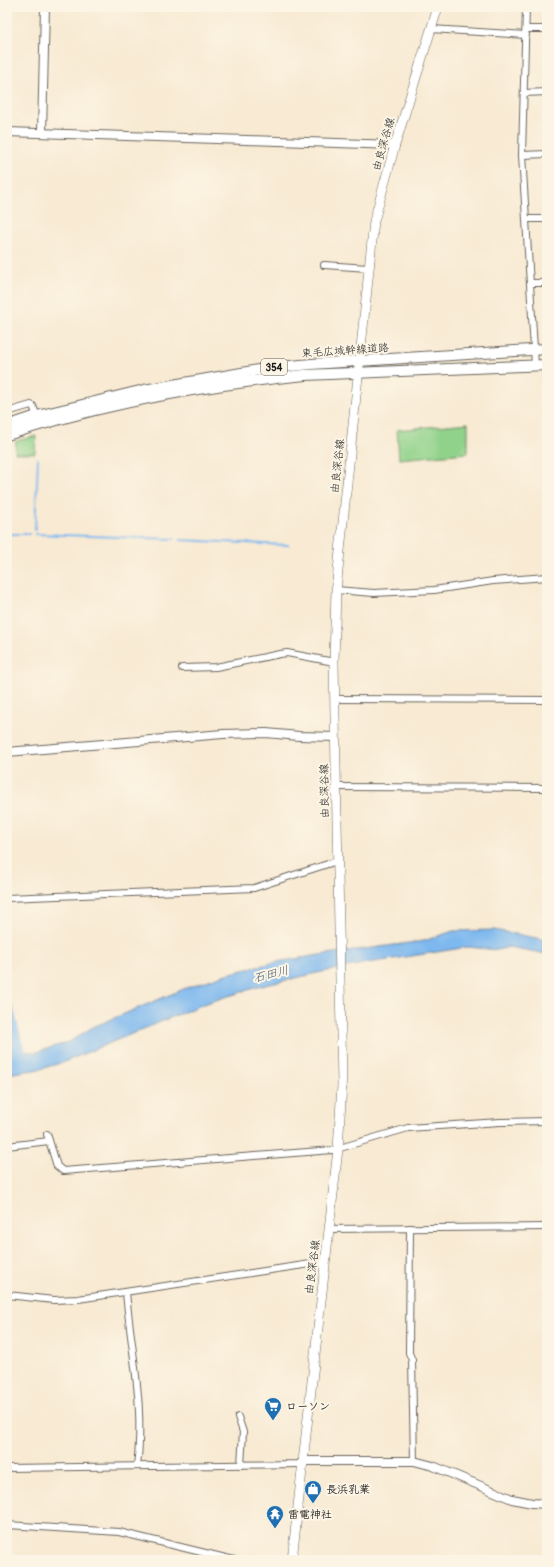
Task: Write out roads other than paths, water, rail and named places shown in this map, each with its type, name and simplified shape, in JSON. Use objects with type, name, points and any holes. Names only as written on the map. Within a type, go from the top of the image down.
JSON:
[{"type":"highway","name":"東毛広域幹線道路","points":[[7,426],[37,416],[144,390],[227,375],[291,366],[547,349]]},
{"type":"highway","name":"東毛広域幹線道路","points":[[7,435],[87,412],[180,392],[226,384],[292,376],[547,365]]},
{"type":"main road","name":"由良深谷線","points":[[292,1560],[324,1262],[338,1149],[342,1085],[334,662],[336,590],[374,221],[395,145],[438,7]]},
{"type":"street","points":[[42,133],[45,7]]},
{"type":"street","points":[[526,7],[522,155],[535,365]]},
{"type":"street","points":[[431,29],[526,32],[547,29]]},
{"type":"street","points":[[524,93],[547,92]]},
{"type":"street","points":[[7,132],[395,145]]},
{"type":"street","points":[[522,155],[547,154]]},
{"type":"street","points":[[527,219],[547,218]]},
{"type":"street","points":[[324,265],[368,268]]},
{"type":"street","points":[[531,283],[547,283]]},
{"type":"street","points":[[7,412],[31,405],[34,406],[37,416]]},
{"type":"street","points":[[336,590],[374,593],[434,590],[493,581],[547,577]]},
{"type":"street","points":[[182,668],[216,667],[280,654],[334,662]]},
{"type":"street","points":[[335,699],[547,700]]},
{"type":"street","points":[[7,752],[223,734],[266,733],[336,737]]},
{"type":"street","points":[[336,787],[547,788]]},
{"type":"street","points":[[7,898],[254,888],[337,861]]},
{"type":"street","points":[[47,1134],[57,1166],[63,1171],[338,1149],[408,1128],[500,1122],[547,1121]]},
{"type":"street","points":[[7,1146],[49,1141]]},
{"type":"street","points":[[329,1229],[547,1227]]},
{"type":"street","points":[[410,1228],[409,1353],[412,1360],[414,1461]]},
{"type":"street","points":[[7,1295],[65,1300],[324,1262]]},
{"type":"street","points":[[126,1292],[139,1402],[140,1441],[137,1466]]},
{"type":"street","points":[[238,1417],[243,1432],[241,1465]]},
{"type":"street","points":[[7,1468],[298,1464],[303,1461],[414,1461],[433,1466],[512,1499],[547,1504]]},
{"type":"street","points":[[7,1525],[119,1532],[234,1560]]},
{"type":"water","name":"石田川","points":[[494,930],[547,940],[547,954],[509,947],[497,950],[468,947],[362,964],[317,973],[261,986],[206,1003],[64,1062],[40,1069],[7,1074],[7,1055],[11,1052],[18,1050],[37,1052],[69,1042],[93,1027],[186,988],[223,975],[276,962],[424,941],[453,931]]},
{"type":"waterway","points":[[35,530],[38,459]]},
{"type":"waterway","points":[[7,534],[29,534]]},
{"type":"waterway","points":[[35,534],[174,539]]},
{"type":"waterway","points":[[180,540],[288,545]]},
{"type":"waterway","points":[[7,1009],[21,1062]]},
{"type":"place","name":"ローソン","points":[[273,1421]]},
{"type":"place","name":"長浜乳業","points":[[313,1504]]},
{"type":"place","name":"雷電神社","points":[[275,1529]]}]
